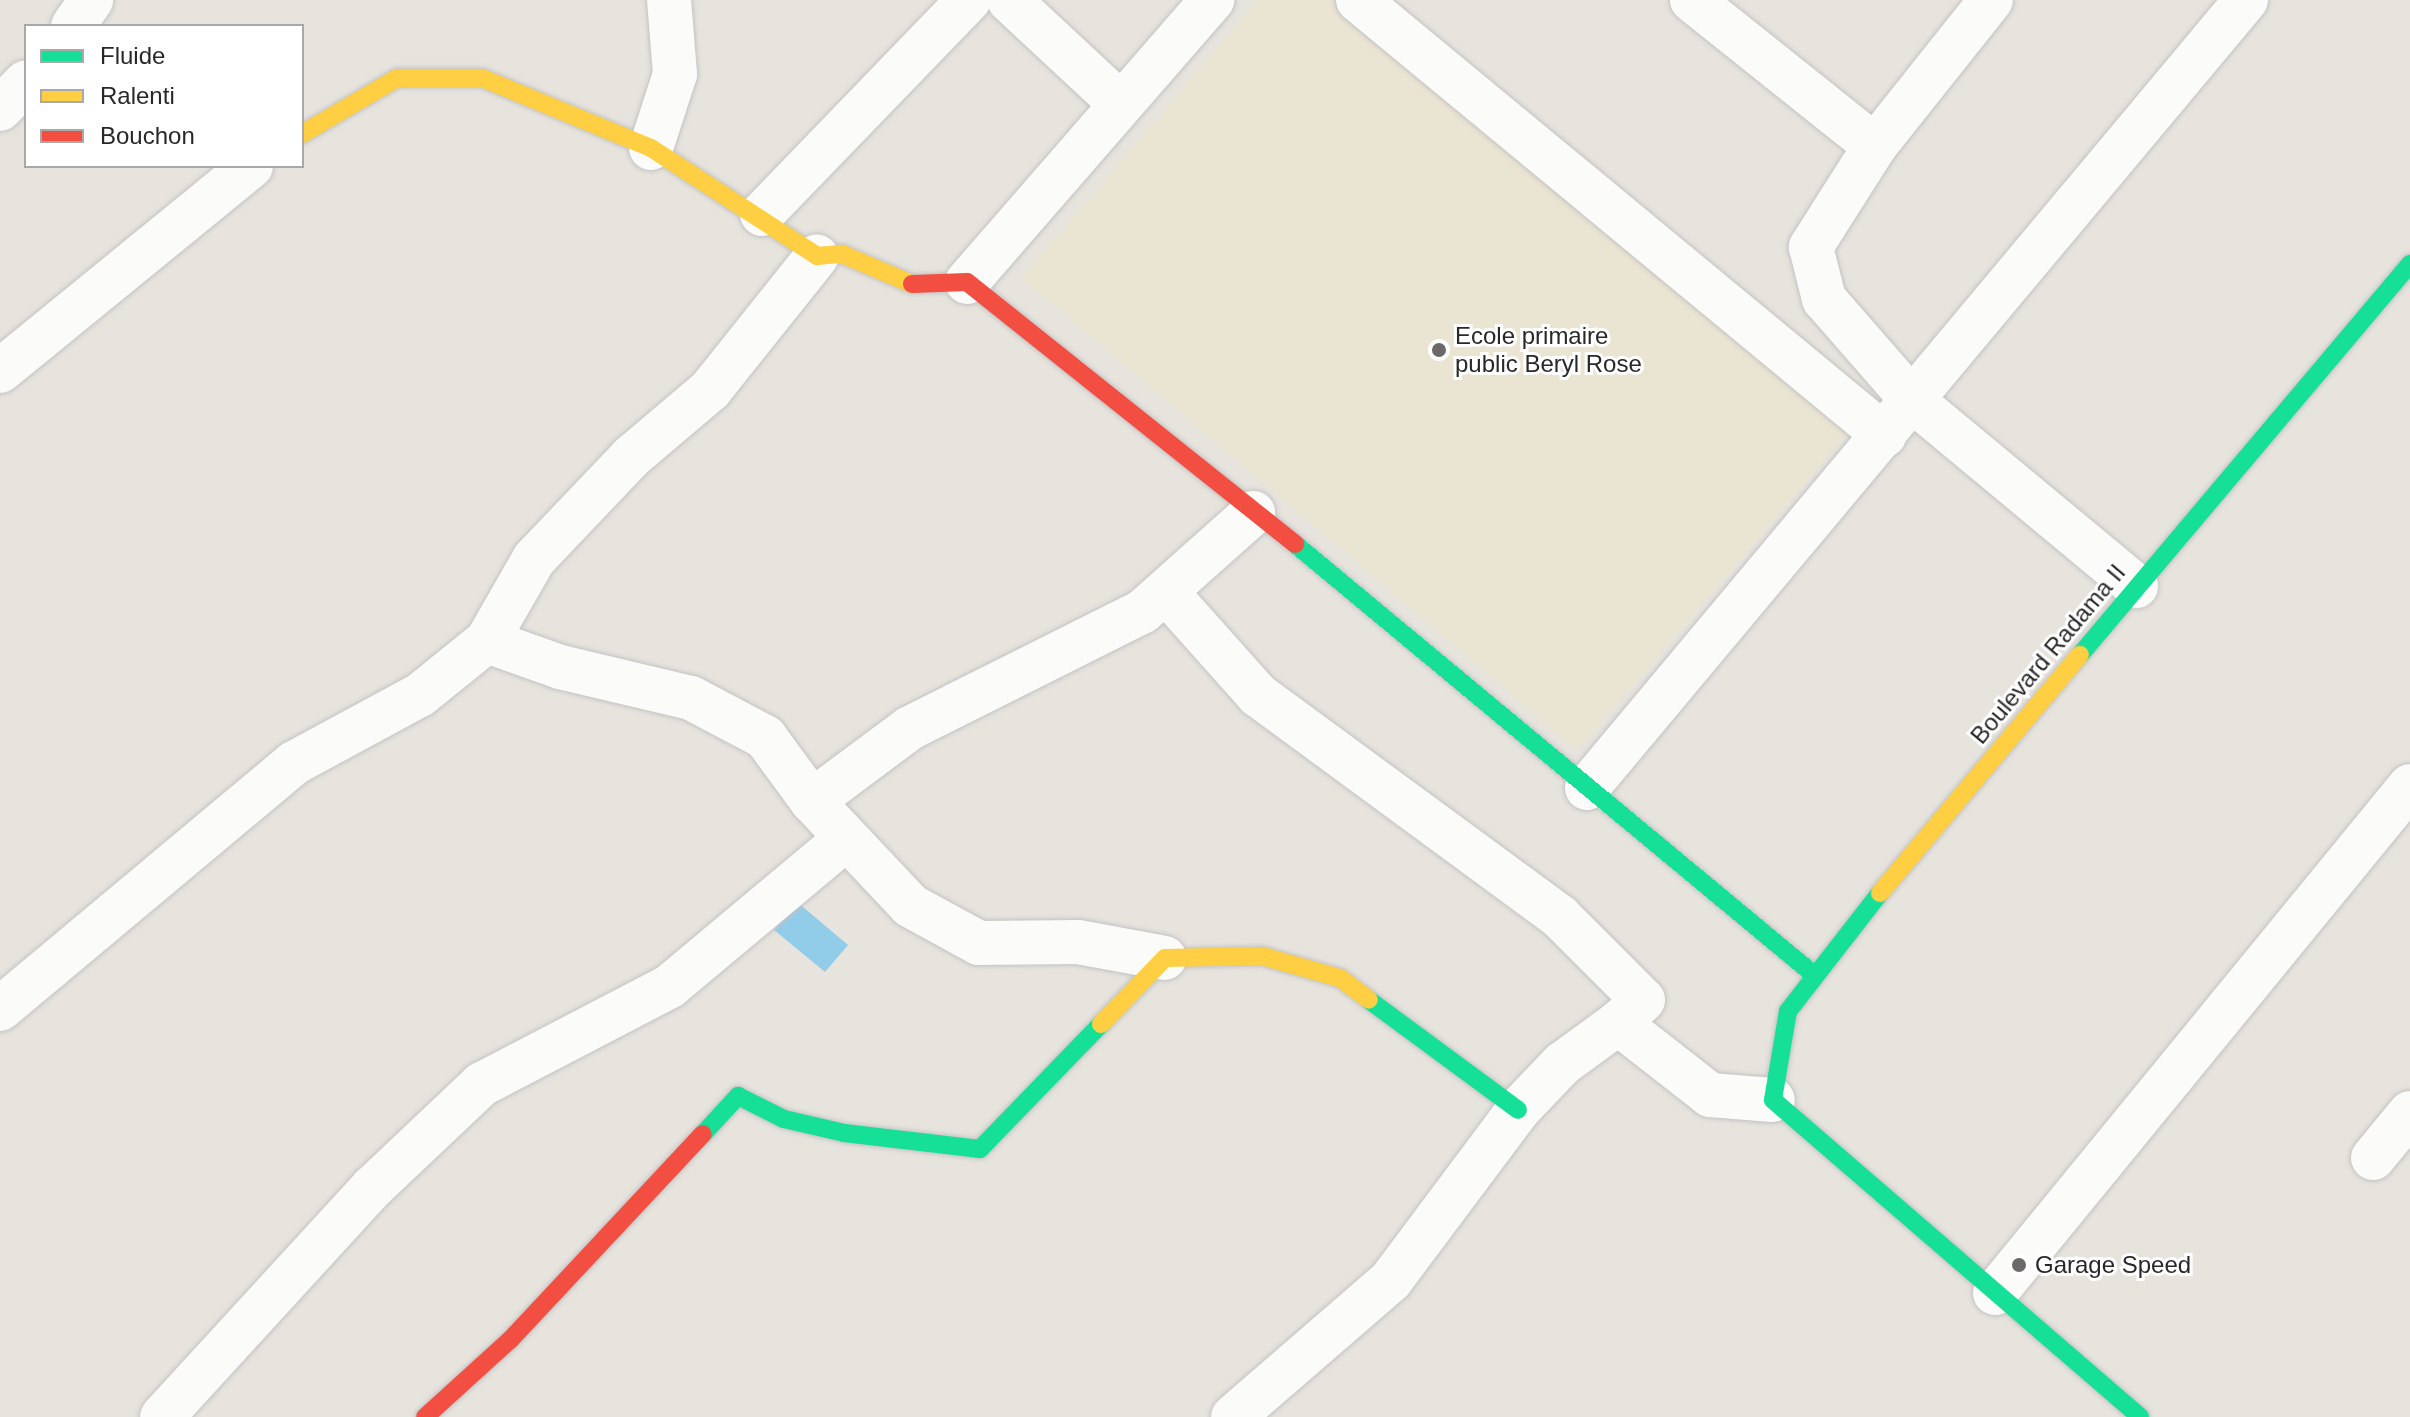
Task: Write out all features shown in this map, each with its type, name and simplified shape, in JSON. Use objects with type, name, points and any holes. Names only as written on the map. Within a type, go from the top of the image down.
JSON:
[{"type":"street","points":[[74,24],[91,0]]},
{"type":"street","points":[[651,148],[675,74],[669,0]]},
{"type":"street","points":[[762,214],[969,0]]},
{"type":"street","points":[[1009,0],[1120,103]]},
{"type":"street","points":[[967,282],[1212,0]]},
{"type":"street","points":[[1358,0],[1884,435]]},
{"type":"street","points":[[1692,0],[1875,146]]},
{"type":"street","points":[[1991,0],[1875,146],[1811,247],[1824,299],[1913,401],[2136,586]]},
{"type":"street","points":[[1587,788],[2246,0]]},
{"type":"street","points":[[304,133],[397,78],[482,78],[651,148],[762,214],[817,256],[842,254],[912,284],[967,282],[1812,973]]},
{"type":"street","points":[[0,109],[24,84]]},
{"type":"street","points":[[0,371],[249,168]]},
{"type":"street","points":[[0,1009],[294,763],[420,695],[487,641],[534,559],[631,457],[710,390],[817,256]]},
{"type":"street","name":"Boulevard Radama II","points":[[1773,1100],[1788,1011],[1812,973],[2410,264]]},
{"type":"street","points":[[812,801],[910,728],[1167,593],[1253,513]]},
{"type":"street","points":[[1167,593],[1258,695],[1560,917],[1643,1000],[1618,1023],[1562,1064],[1518,1110],[1391,1280],[1233,1417]]},
{"type":"street","points":[[487,641],[560,667],[691,698],[765,737],[812,801],[911,906],[979,943],[1078,942],[1165,958],[1262,956],[1340,978],[1518,1110]]},
{"type":"street","points":[[1995,1293],[2410,786]]},
{"type":"street","points":[[162,1417],[373,1187],[482,1084],[670,986],[846,839]]},
{"type":"street","points":[[425,1417],[510,1340],[738,1096],[784,1119],[844,1133],[980,1149],[1165,958]]},
{"type":"street","points":[[1618,1023],[1710,1095],[1773,1100],[2140,1417]]},
{"type":"street","points":[[2373,1158],[2410,1113]]},
{"type":"shaded area","name":"Ecole primaire public Beryl Rose","points":[[1258,0],[1356,0],[1857,422],[1577,750],[1022,278]]},
{"type":"water","points":[[797,902],[848,945],[825,972],[774,930]]},
{"type":"traffic: fast","points":[[2080,655],[2410,264]]},
{"type":"traffic: fast","points":[[1295,544],[1812,973]]},
{"type":"traffic: fast","points":[[1880,893],[1788,1011],[1773,1100],[2140,1417]]},
{"type":"traffic: fast","points":[[1369,1000],[1518,1110]]},
{"type":"traffic: fast","points":[[703,1134],[738,1096],[784,1119],[844,1133],[980,1149],[1101,1024]]},
{"type":"traffic: slow","points":[[304,133],[397,78],[482,78],[651,148],[817,256],[842,254],[912,284]]},
{"type":"traffic: slow","points":[[1880,893],[2080,655]]},
{"type":"traffic: slow","points":[[1101,1024],[1165,958],[1262,956],[1340,978],[1369,1000]]},
{"type":"traffic: jam","points":[[912,284],[967,282],[1295,544]]},
{"type":"traffic: jam","points":[[425,1417],[510,1340],[703,1134]]},
{"type":"place","name":"Ecole primaire public Beryl Rose","points":[[1439,350]]},
{"type":"place","name":"Garage Speed","points":[[2019,1265]]}]
